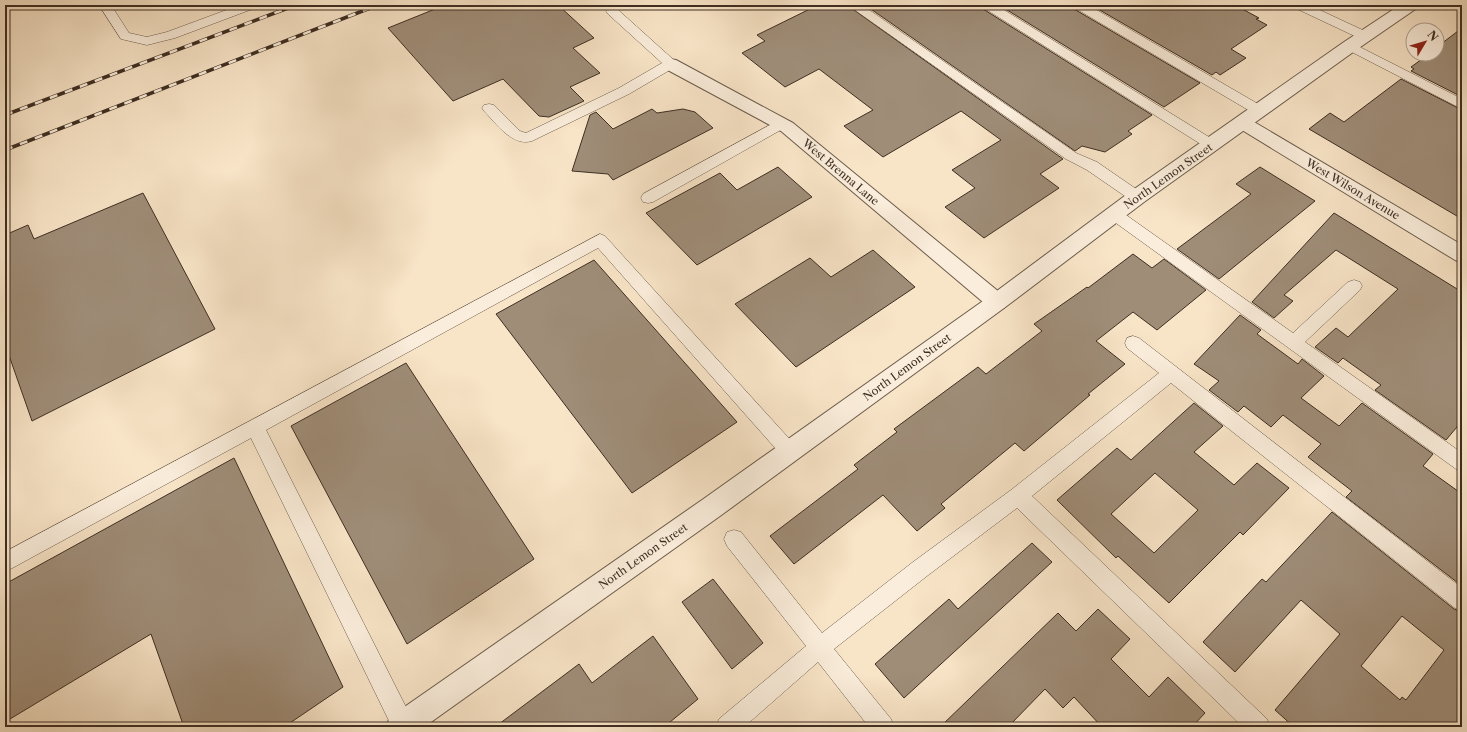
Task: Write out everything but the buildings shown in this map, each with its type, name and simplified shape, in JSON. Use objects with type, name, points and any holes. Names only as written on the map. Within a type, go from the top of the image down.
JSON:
[{"type":"street","name":"North Lemon Street","points":[[401,726],[997,302],[1137,197],[1411,5]]},
{"type":"street","name":"West Brenna Lane","points":[[670,64],[787,128],[997,302]]},
{"type":"street","name":"West Wilson Avenue","points":[[1252,117],[1462,255]]},
{"type":"lane","points":[[106,5],[125,36],[147,41],[171,35],[251,5]]},
{"type":"lane","points":[[854,5],[1071,156],[1092,166],[1137,197]]},
{"type":"lane","points":[[988,5],[1212,145]]},
{"type":"lane","points":[[1079,5],[1252,117]]},
{"type":"lane","points":[[1299,5],[1462,105]]},
{"type":"lane","points":[[490,108],[515,134],[527,138],[624,91],[670,64],[612,11]]},
{"type":"lane","points":[[648,198],[781,124]]},
{"type":"lane","points":[[1114,214],[1462,463]]},
{"type":"lane","points":[[5,562],[600,240],[789,451]]},
{"type":"lane","points":[[1293,343],[1354,286]]},
{"type":"lane","points":[[1133,343],[1170,374],[1462,601]]},
{"type":"lane","points":[[727,727],[819,648],[920,569],[1018,496],[1170,374]]},
{"type":"lane","points":[[255,427],[401,726]]},
{"type":"lane","points":[[1018,496],[1259,727]]},
{"type":"lane","points":[[734,539],[883,727]]},
{"type":"railway","points":[[5,115],[296,5]]},
{"type":"railway","points":[[5,150],[378,5]]}]
